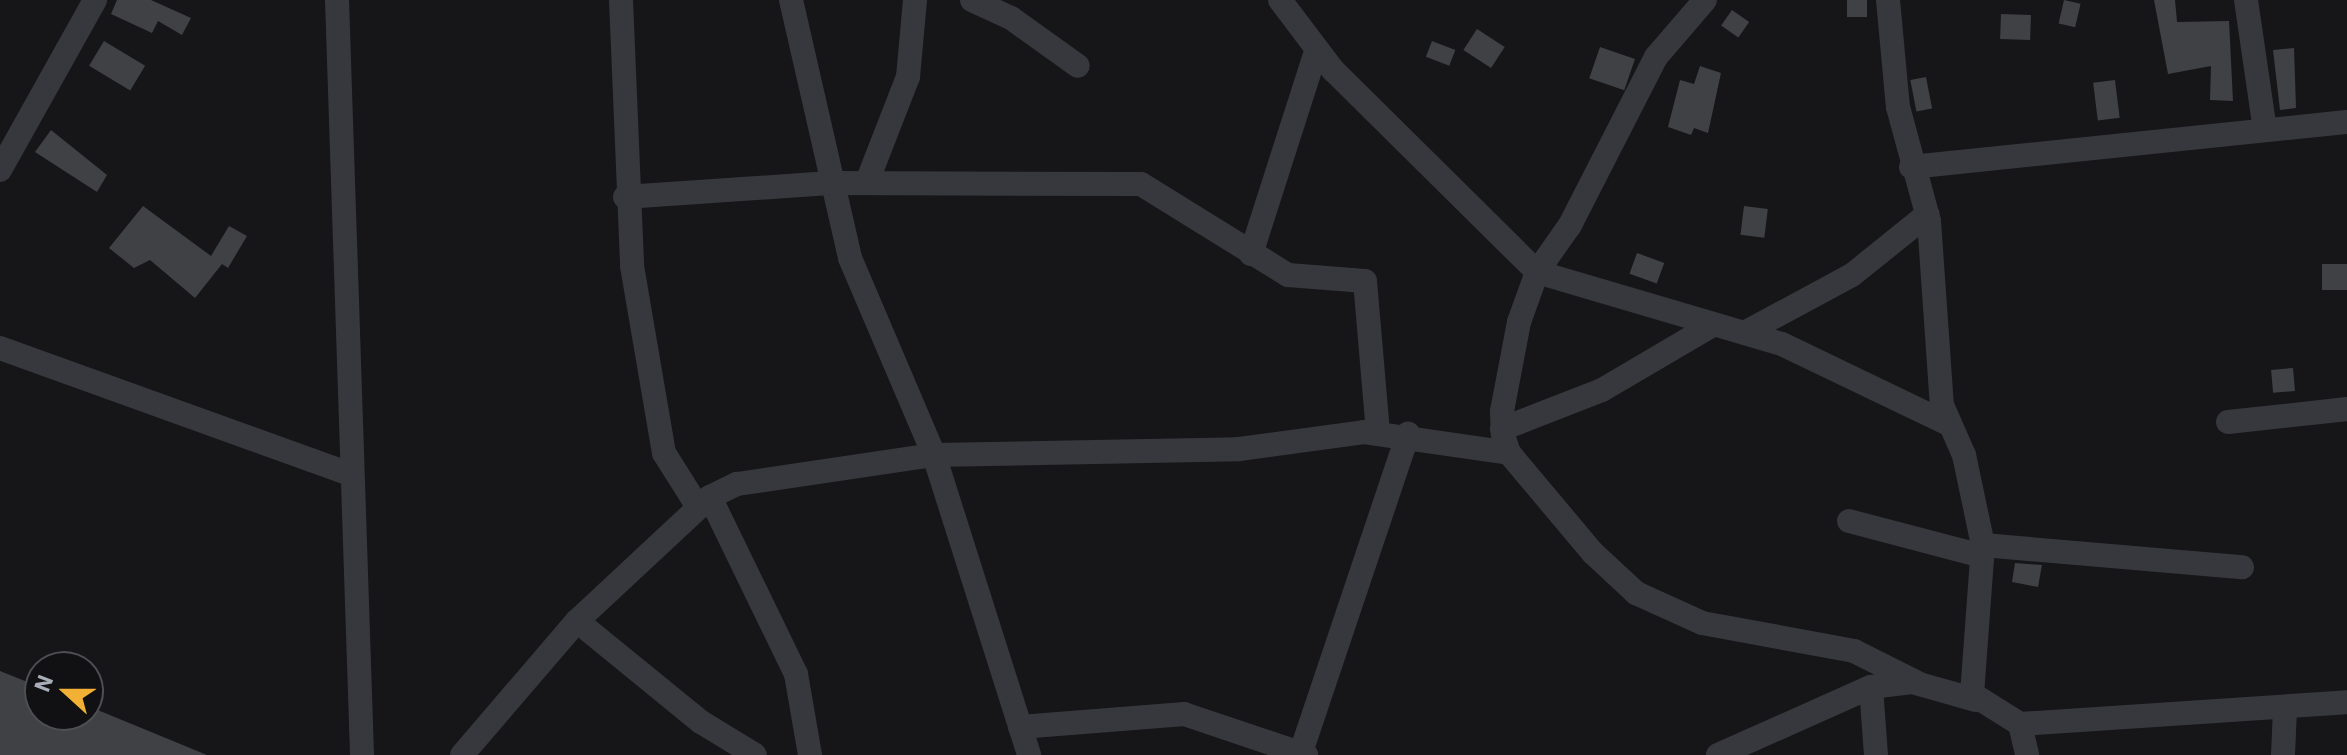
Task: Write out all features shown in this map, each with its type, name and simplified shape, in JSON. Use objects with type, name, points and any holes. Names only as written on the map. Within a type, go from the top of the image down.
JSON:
[{"type":"street","points":[[0,170],[95,0]]},
{"type":"street","points":[[337,0],[362,755]]},
{"type":"street","points":[[621,0],[625,197],[658,433],[704,502],[796,674],[810,755]]},
{"type":"street","points":[[791,0],[813,77],[830,183],[850,258],[934,455],[1029,755]]},
{"type":"street","points":[[867,182],[908,77],[915,0]]},
{"type":"street","points":[[972,0],[1011,18],[1078,66]]},
{"type":"street","points":[[1280,0],[1316,51],[1537,272],[1746,332],[1948,424]]},
{"type":"street","points":[[1705,0],[1656,57],[1570,225],[1537,272],[1519,322],[1502,429],[1509,453],[1593,553],[1636,593],[1665,610],[1854,651],[1918,683],[1976,700],[2020,724],[2285,710],[2347,702]]},
{"type":"street","points":[[1888,0],[1891,66],[1911,167],[1928,214],[1948,424],[1964,455],[1983,550],[1972,686],[1976,700]]},
{"type":"street","points":[[2246,0],[2265,130]]},
{"type":"street","points":[[1251,254],[1316,51]]},
{"type":"street","points":[[1911,167],[2347,122]]},
{"type":"street","points":[[625,197],[867,182],[1141,184],[1288,275],[1361,278],[1369,286],[1378,433]]},
{"type":"street","points":[[1746,332],[1852,275],[1928,214]]},
{"type":"street","points":[[1502,429],[1602,390],[1713,325]]},
{"type":"street","points":[[0,348],[352,475]]},
{"type":"street","points":[[2228,422],[2347,409]]},
{"type":"street","points":[[462,755],[577,621],[704,502],[737,484],[934,455],[1239,449],[1378,433],[1408,434],[1509,453]]},
{"type":"street","points":[[1020,727],[1184,714],[1304,754],[1408,434]]},
{"type":"street","points":[[1849,521],[1983,550],[2242,567]]},
{"type":"street","points":[[577,621],[701,722],[755,755]]},
{"type":"street","points":[[1718,755],[1871,687],[1918,683]]},
{"type":"street","points":[[1871,687],[1876,755]]},
{"type":"street","points":[[2283,755],[2285,710]]},
{"type":"street","points":[[2020,724],[2027,755]]},
{"type":"building","points":[[117,0],[151,0],[191,18],[182,35],[158,21],[152,33],[111,14]]},
{"type":"building","points":[[1847,0],[1867,0],[1867,17],[1847,17]]},
{"type":"building","points":[[2064,0],[2081,4],[2075,27],[2059,23]]},
{"type":"building","points":[[2154,0],[2175,0],[2177,22],[2229,21],[2233,101],[2210,100],[2211,66],[2168,74]]},
{"type":"building","points":[[1732,10],[1749,22],[1738,38],[1721,26]]},
{"type":"building","points":[[2001,14],[2031,15],[2030,40],[2000,39]]},
{"type":"building","points":[[1477,29],[1505,47],[1491,68],[1463,50]]},
{"type":"building","points":[[104,41],[145,66],[130,91],[89,66]]},
{"type":"building","points":[[1432,41],[1455,50],[1449,66],[1426,57]]},
{"type":"building","points":[[1600,47],[1635,59],[1624,90],[1589,78]]},
{"type":"building","points":[[2294,48],[2296,108],[2280,110],[2273,50]]},
{"type":"building","points":[[1700,66],[1721,73],[1708,133],[1694,128],[1691,135],[1668,127],[1680,80],[1694,84]]},
{"type":"building","points":[[1926,77],[1932,108],[1916,111],[1910,80]]},
{"type":"building","points":[[2115,80],[2120,118],[2098,120],[2093,83]]},
{"type":"building","points":[[51,130],[107,175],[97,192],[35,152]]},
{"type":"building","points":[[143,206],[211,256],[229,226],[247,236],[228,268],[222,264],[195,298],[150,260],[134,268],[109,248]]},
{"type":"building","points":[[1744,206],[1768,209],[1764,238],[1740,235]]},
{"type":"building","points":[[1637,253],[1664,263],[1657,284],[1629,274]]},
{"type":"building","points":[[2322,264],[2347,264],[2347,290],[2322,290]]},
{"type":"building","points":[[2293,368],[2295,391],[2273,393],[2271,370]]},
{"type":"building","points":[[2015,563],[2042,565],[2038,587],[2012,582]]},
{"type":"building","points":[[0,671],[24,681],[24,731],[104,731],[104,713],[207,755],[0,755]]}]
